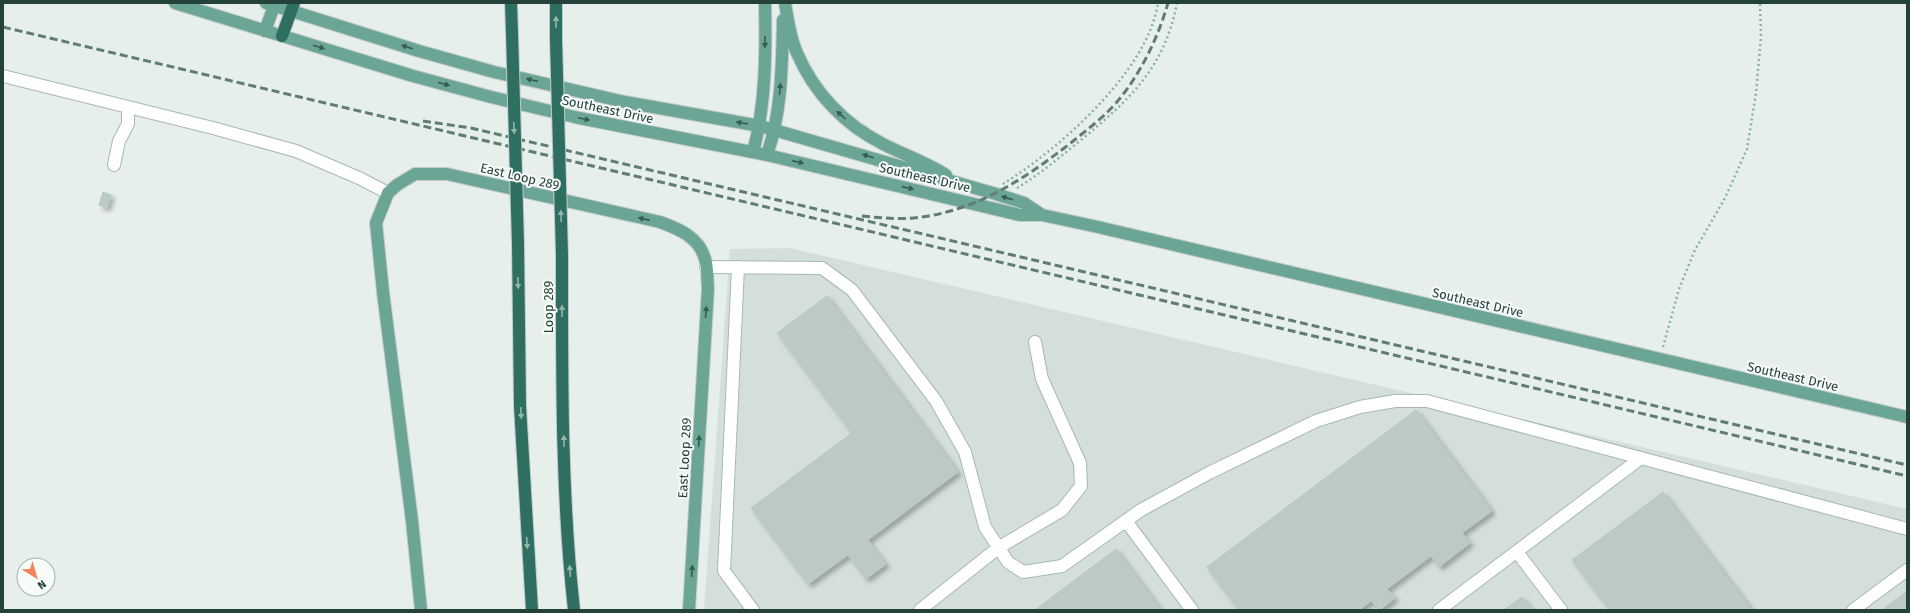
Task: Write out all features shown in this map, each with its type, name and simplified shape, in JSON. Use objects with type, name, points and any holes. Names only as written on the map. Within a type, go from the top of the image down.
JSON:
[{"type":"highway","points":[[511,3],[518,244],[520,406],[532,610]]},
{"type":"highway","name":"Loop 289","points":[[556,3],[562,255],[562,387],[566,510],[574,610]]},
{"type":"highway","points":[[282,36],[292,7]]},
{"type":"main road","name":"Southeast Drive","points":[[175,3],[413,76],[491,97],[579,118],[767,155],[1020,214],[1042,215],[1907,417]]},
{"type":"main road","points":[[753,152],[760,126],[765,46],[765,3]]},
{"type":"main road","points":[[767,155],[775,131],[782,58],[784,3]]},
{"type":"main road","points":[[784,3],[797,53],[821,95],[857,128],[883,144],[934,167],[959,183]]},
{"type":"main road","name":"Southeast Drive","points":[[272,4],[292,7],[419,51],[494,72],[625,102],[760,126],[1006,197],[1024,203],[1042,215]]},
{"type":"main road","points":[[265,30],[272,4]]},
{"type":"main road","name":"East Loop 289","points":[[388,192],[415,174],[447,174],[652,220],[681,230],[697,243],[705,259],[708,288],[689,610]]},
{"type":"main road","points":[[388,192],[376,224],[383,292],[412,521],[421,610]]},
{"type":"street","points":[[3,76],[213,128],[296,151],[388,192]]},
{"type":"street","points":[[114,165],[119,142],[128,124],[128,108]]},
{"type":"street","points":[[706,267],[822,268],[852,290],[940,407],[965,452],[984,527],[1008,562],[1023,572],[1062,566],[1141,510],[1209,473],[1316,421],[1360,407],[1395,401],[1427,401],[1907,529]]},
{"type":"street","points":[[738,268],[724,571],[753,610]]},
{"type":"street","points":[[920,610],[998,548],[1062,510],[1081,486],[1080,463],[1042,380],[1036,342]]},
{"type":"street","points":[[1440,610],[1641,458]]},
{"type":"street","points":[[1126,521],[1192,610]]},
{"type":"street","points":[[1516,552],[1561,610]]},
{"type":"street","points":[[1853,610],[1907,570]]},
{"type":"path","points":[[989,192],[1020,174],[1102,103],[1118,83],[1144,43],[1158,3]]},
{"type":"path","points":[[1006,197],[1069,150],[1119,108],[1140,85],[1157,62],[1167,40],[1177,3]]},
{"type":"path","points":[[1660,359],[1669,321],[1695,250],[1725,198],[1747,149],[1756,93],[1761,37],[1760,3]]},
{"type":"shaded area","points":[[790,248],[1907,509],[1907,610],[704,610],[730,249]]},
{"type":"building","points":[[103,192],[111,195],[107,208],[99,205]]},
{"type":"building","points":[[827,296],[958,472],[868,540],[886,564],[866,579],[848,555],[808,584],[751,508],[852,433],[777,333]]},
{"type":"building","points":[[1416,410],[1492,511],[1462,533],[1470,543],[1439,567],[1431,556],[1387,589],[1395,598],[1380,610],[1371,601],[1359,610],[1239,610],[1207,567]]},
{"type":"building","points":[[1663,492],[1752,610],[1610,610],[1572,560]]},
{"type":"building","points":[[1116,549],[1161,610],[1035,610]]},
{"type":"building","points":[[1907,591],[1907,610],[1882,610]]},
{"type":"building","points":[[1522,597],[1532,610],[1504,610]]},
{"type":"railway","points":[[862,216],[907,218],[943,213],[964,207],[1002,190],[1038,167],[1091,127],[1121,97],[1143,64],[1160,28],[1168,3]]},
{"type":"railway","points":[[3,27],[1907,476]]},
{"type":"railway","points":[[423,121],[471,128],[1907,465]]}]
